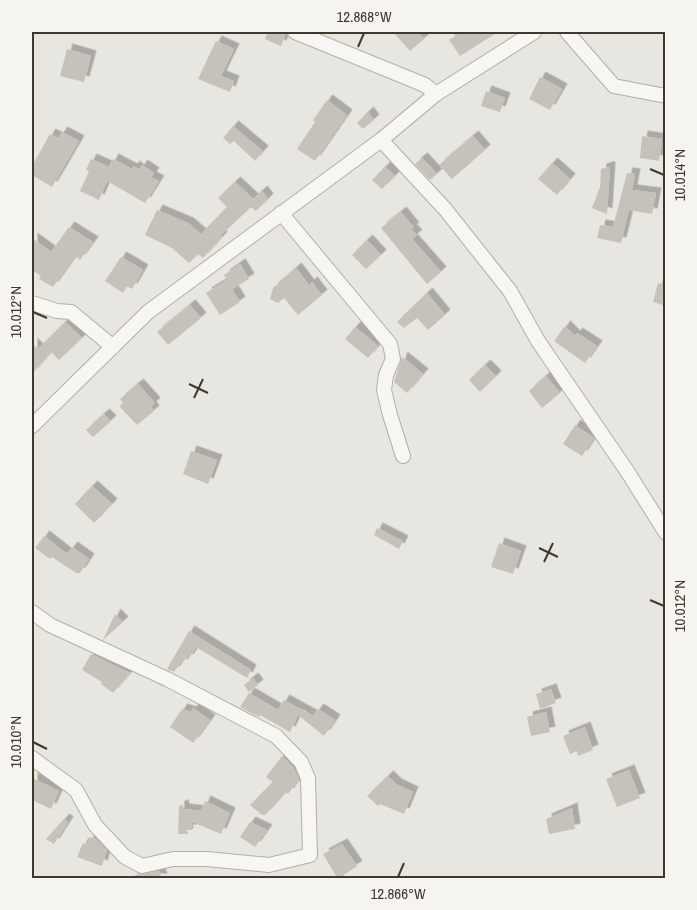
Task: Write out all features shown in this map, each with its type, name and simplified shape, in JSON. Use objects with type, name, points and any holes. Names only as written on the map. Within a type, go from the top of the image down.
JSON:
[{"type":"street","points":[[296,32],[425,85],[436,94]]},
{"type":"street","points":[[32,426],[148,312],[381,140],[436,94],[534,32]]},
{"type":"street","points":[[567,32],[614,86],[666,96]]},
{"type":"street","points":[[381,140],[445,209],[510,291],[538,341],[627,471],[666,533]]},
{"type":"street","points":[[281,213],[390,344],[393,359],[386,375],[384,390],[403,456]]},
{"type":"street","points":[[32,303],[57,311],[71,312],[113,347]]},
{"type":"street","points":[[32,612],[51,625],[167,679],[276,736],[301,762],[308,778],[310,855],[269,865],[207,859],[173,859],[142,866],[125,857],[95,825],[76,790],[32,758]]},
{"type":"building","points":[[268,32],[286,32],[281,46],[265,39]]},
{"type":"building","points":[[393,32],[418,32],[424,39],[410,51]]},
{"type":"building","points":[[462,32],[498,32],[460,56],[449,40]]},
{"type":"building","points":[[216,41],[234,49],[221,76],[234,81],[230,92],[198,79]]},
{"type":"building","points":[[67,49],[91,56],[84,82],[60,76]]},
{"type":"building","points":[[540,77],[562,89],[550,110],[529,99]]},
{"type":"building","points":[[486,91],[505,98],[500,112],[481,106]]},
{"type":"building","points":[[327,100],[347,115],[315,161],[297,149]]},
{"type":"building","points":[[368,112],[374,120],[363,129],[357,123]]},
{"type":"building","points":[[233,126],[263,151],[255,161],[234,141],[230,144],[223,138]]},
{"type":"building","points":[[62,132],[79,141],[52,187],[32,175],[32,166],[50,134],[58,138]]},
{"type":"building","points":[[473,136],[485,150],[452,179],[439,165]]},
{"type":"building","points":[[642,136],[662,139],[659,161],[640,158]]},
{"type":"building","points":[[422,158],[437,174],[430,180],[415,164]]},
{"type":"building","points":[[91,159],[109,167],[113,159],[132,169],[134,166],[139,170],[142,165],[154,173],[151,177],[159,181],[145,203],[107,181],[99,200],[80,191],[89,171],[86,170]]},
{"type":"building","points":[[552,163],[570,179],[557,195],[538,179]]},
{"type":"building","points":[[385,167],[395,176],[382,189],[372,180]]},
{"type":"building","points":[[610,167],[607,214],[592,208],[600,187],[601,169]]},
{"type":"building","points":[[627,173],[635,174],[632,190],[656,193],[652,214],[629,210],[621,243],[597,238],[600,225],[613,227]]},
{"type":"building","points":[[235,182],[253,199],[262,191],[268,199],[256,211],[251,207],[221,235],[222,237],[203,258],[198,254],[189,263],[172,248],[145,235],[157,210],[188,223],[201,234],[227,207],[218,198]]},
{"type":"building","points":[[401,212],[417,235],[412,239],[441,272],[427,284],[381,228]]},
{"type":"building","points":[[69,227],[93,242],[80,260],[75,256],[53,287],[39,279],[41,276],[32,270],[32,238],[51,252]]},
{"type":"building","points":[[367,240],[381,255],[366,269],[352,255]]},
{"type":"building","points":[[121,257],[143,270],[132,289],[127,286],[123,293],[105,281]]},
{"type":"building","points":[[240,264],[249,279],[232,289],[240,302],[220,315],[206,293],[227,280],[224,275]]},
{"type":"building","points":[[296,268],[309,285],[312,282],[322,295],[298,315],[284,298],[278,303],[270,299],[273,288]]},
{"type":"building","points":[[658,283],[666,285],[666,306],[653,302]]},
{"type":"building","points":[[427,293],[445,315],[428,330],[417,318],[404,328],[397,322]]},
{"type":"building","points":[[190,305],[201,318],[168,345],[157,332]]},
{"type":"building","points":[[65,322],[82,338],[59,360],[51,352],[32,374],[32,343],[38,349]]},
{"type":"building","points":[[565,326],[575,336],[577,333],[597,346],[585,363],[554,341]]},
{"type":"building","points":[[355,327],[378,346],[368,358],[345,339]]},
{"type":"building","points":[[402,357],[423,374],[407,393],[394,382]]},
{"type":"building","points":[[485,365],[496,376],[480,392],[469,380]]},
{"type":"building","points":[[546,376],[560,393],[542,408],[529,391]]},
{"type":"building","points":[[138,384],[155,403],[151,407],[154,411],[137,425],[119,406],[123,403],[120,399]]},
{"type":"building","points":[[104,414],[111,421],[93,437],[86,430]]},
{"type":"building","points":[[575,425],[594,438],[582,456],[563,444]]},
{"type":"building","points":[[191,451],[217,460],[208,484],[183,474]]},
{"type":"building","points":[[92,486],[112,504],[94,523],[75,504]]},
{"type":"building","points":[[377,528],[403,541],[399,549],[374,535]]},
{"type":"building","points":[[44,536],[67,554],[72,547],[89,559],[80,573],[76,573],[52,557],[50,559],[35,548]]},
{"type":"building","points":[[499,543],[521,551],[513,574],[491,567]]},
{"type":"building","points":[[115,614],[123,622],[103,640]]},
{"type":"building","points":[[189,631],[251,670],[247,678],[196,647],[188,660],[184,658],[174,672],[167,669]]},
{"type":"building","points":[[91,654],[130,673],[113,693],[101,684],[102,682],[82,670]]},
{"type":"building","points":[[253,678],[258,685],[249,692],[244,685]]},
{"type":"building","points":[[551,689],[556,703],[540,709],[536,694]]},
{"type":"building","points":[[249,693],[278,710],[284,700],[313,716],[318,709],[335,720],[324,736],[298,715],[290,732],[240,707]]},
{"type":"building","points":[[193,708],[210,720],[193,743],[170,727],[182,709],[191,712]]},
{"type":"building","points":[[546,712],[550,732],[531,736],[527,717]]},
{"type":"building","points":[[585,727],[593,750],[578,756],[577,751],[570,754],[563,736]]},
{"type":"building","points":[[282,756],[293,767],[299,779],[288,794],[286,792],[265,815],[262,815],[250,805],[273,782],[266,777]]},
{"type":"building","points":[[629,770],[640,798],[617,807],[606,779]]},
{"type":"building","points":[[388,776],[396,784],[413,792],[404,814],[380,804],[378,806],[367,796]]},
{"type":"building","points":[[32,778],[59,791],[51,809],[32,800]]},
{"type":"building","points":[[205,801],[230,813],[221,834],[192,822],[192,830],[187,830],[188,834],[178,834],[179,806],[183,805],[184,809],[201,811]]},
{"type":"building","points":[[572,808],[575,829],[549,834],[546,819]]},
{"type":"building","points":[[64,819],[68,822],[54,844],[46,839]]},
{"type":"building","points":[[250,822],[267,830],[255,847],[240,837]]},
{"type":"building","points":[[90,837],[96,839],[107,850],[102,866],[77,857],[83,843],[87,845]]},
{"type":"building","points":[[342,844],[357,866],[338,879],[323,854]]},
{"type":"building","points":[[159,871],[162,879],[132,879],[131,877],[139,874]]}]
